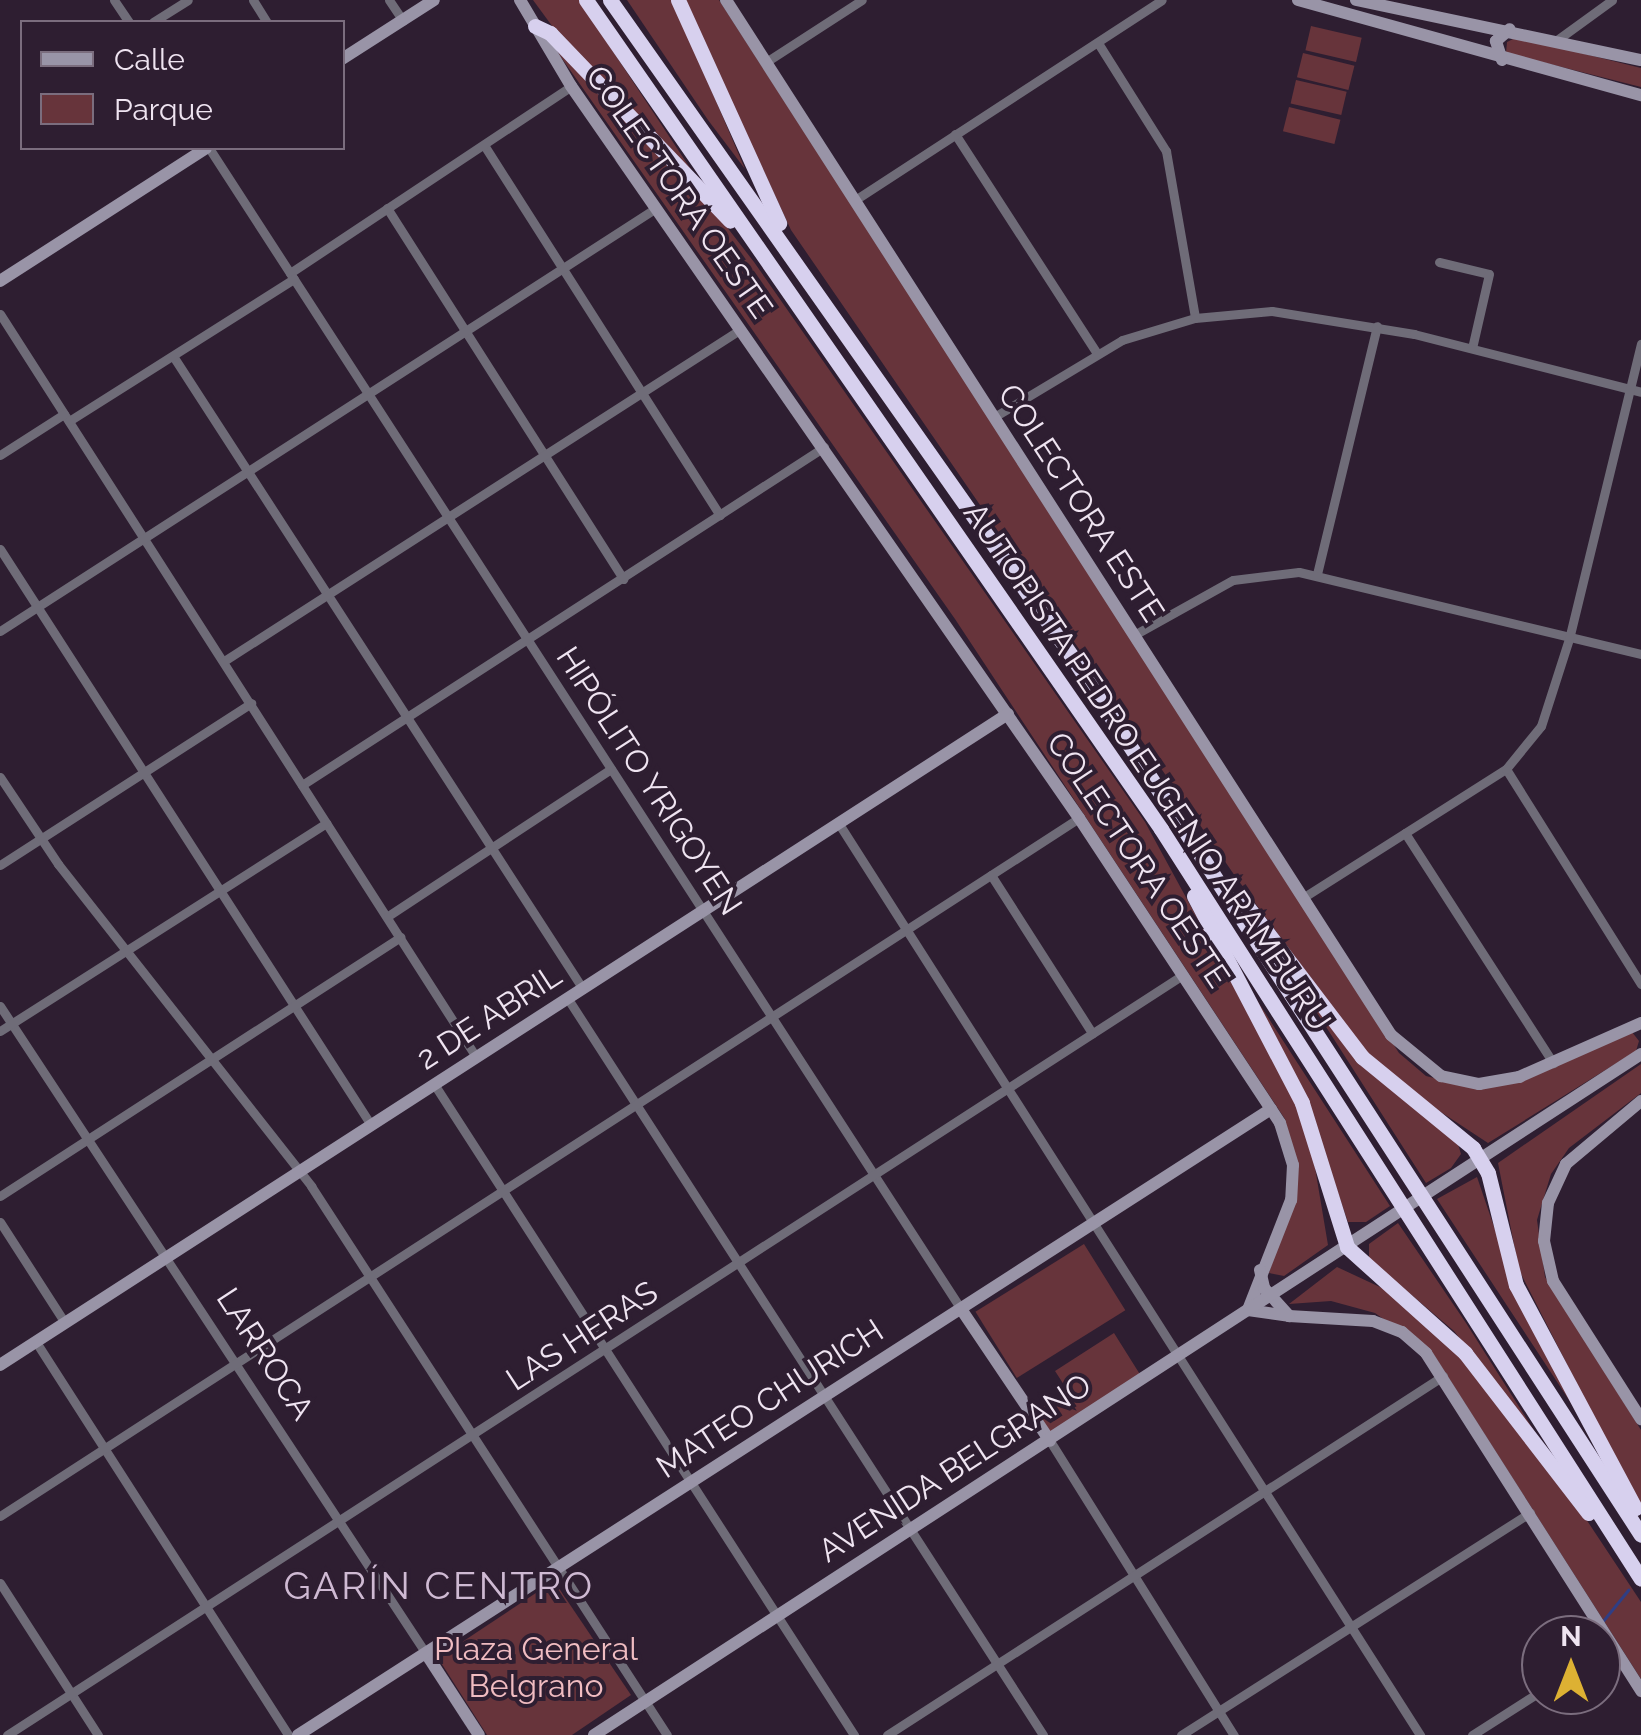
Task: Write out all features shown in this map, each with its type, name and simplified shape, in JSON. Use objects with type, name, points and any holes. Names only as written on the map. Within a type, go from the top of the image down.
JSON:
[{"type":"highway","name":"AUTOPISTA PEDRO EUGENIO ARAMBURU","points":[[586,0],[1161,830],[1641,1580]]},
{"type":"highway","name":"AUTOPISTA PEDRO EUGENIO ARAMBURU","points":[[610,0],[830,308],[1199,847],[1641,1535]]},
{"type":"highway","points":[[678,0],[752,174],[830,308]]},
{"type":"highway","points":[[535,26],[550,33],[728,218],[816,331]]},
{"type":"highway","points":[[1161,830],[1302,1103],[1347,1247],[1466,1354],[1641,1580]]},
{"type":"highway","points":[[1199,847],[1362,1057],[1481,1160],[1516,1285],[1641,1521]]},
{"type":"street","points":[[156,20],[188,0]]},
{"type":"street","points":[[389,0],[403,21]]},
{"type":"street","points":[[345,57],[434,0]]},
{"type":"street","name":"COLECTORA OESTE","points":[[520,0],[571,86],[1008,714],[1271,1108],[1287,1137],[1293,1182],[1248,1310]]},
{"type":"street","name":"COLECTORA ESTE","points":[[726,0],[1391,1035],[1427,1069],[1461,1082],[1497,1082],[1553,1063],[1641,1023]]},
{"type":"street","points":[[838,0],[845,10]]},
{"type":"street","points":[[766,62],[862,0]]},
{"type":"street","points":[[855,200],[1162,0]]},
{"type":"street","points":[[1298,0],[1502,60],[1641,95]]},
{"type":"street","points":[[1356,0],[1392,4],[1641,60]]},
{"type":"street","points":[[1556,40],[1612,0]]},
{"type":"street","points":[[1502,60],[1496,41],[1510,29]]},
{"type":"street","points":[[1098,43],[1166,151],[1195,318]]},
{"type":"street","points":[[0,455],[172,356],[571,86]]},
{"type":"street","points":[[955,134],[1096,352]]},
{"type":"street","points":[[484,145],[720,515]]},
{"type":"street","points":[[0,282],[204,150]]},
{"type":"street","name":"HIPÓLITO YRIGOYEN","points":[[208,150],[370,394],[522,639],[611,769],[872,1176],[1050,1441]]},
{"type":"street","points":[[386,208],[623,579]]},
{"type":"street","points":[[0,631],[656,208]]},
{"type":"street","points":[[1438,262],[1489,274],[1472,348]]},
{"type":"street","points":[[994,418],[1096,352],[1195,318],[1272,311],[1377,326],[1636,390]]},
{"type":"street","points":[[0,314],[476,1057]]},
{"type":"street","points":[[1317,574],[1377,326]]},
{"type":"street","points":[[224,661],[741,329]]},
{"type":"street","points":[[1304,897],[1506,769],[1541,726],[1570,639],[1636,390],[1641,344]]},
{"type":"street","points":[[172,356],[582,990]]},
{"type":"street","points":[[302,785],[824,447]]},
{"type":"street","points":[[0,549],[371,1125]]},
{"type":"street","points":[[1134,635],[1233,580],[1317,574],[1641,654]]},
{"type":"street","points":[[0,865],[251,703]]},
{"type":"street","name":"2 DE ABRIL","points":[[0,1365],[1008,714]]},
{"type":"street","points":[[388,916],[611,769]]},
{"type":"street","points":[[1506,769],[1641,984]]},
{"type":"street","points":[[0,777],[41,839],[297,1171],[667,1735]]},
{"type":"street","points":[[0,1516],[1079,818]]},
{"type":"street","points":[[0,1031],[326,822]]},
{"type":"street","points":[[839,824],[1420,1735]]},
{"type":"street","points":[[1404,833],[1553,1063]]},
{"type":"street","points":[[991,875],[1092,1033]]},
{"type":"street","points":[[0,1196],[214,1062],[400,937]]},
{"type":"street","name":"LAS HERAS","points":[[7,1735],[1182,976]]},
{"type":"street","points":[[568,999],[1043,1735]]},
{"type":"street","name":"LARROCA","points":[[0,1006],[86,1142],[239,1364],[478,1735]]},
{"type":"street","name":"AVENIDA BELGRANO","points":[[594,1735],[1641,1054]]},
{"type":"street","points":[[434,1084],[854,1735]]},
{"type":"street","points":[[1641,1101],[1566,1164],[1548,1203],[1544,1241],[1553,1281],[1641,1419]]},
{"type":"street","name":"MATEO CHURICH","points":[[298,1735],[557,1572],[1271,1108]]},
{"type":"street","points":[[0,1222],[65,1324]]},
{"type":"street","points":[[1260,1268],[1270,1296],[1289,1316]]},
{"type":"street","points":[[1248,1310],[1385,1325],[1416,1343],[1444,1376],[1591,1615]]},
{"type":"street","points":[[36,1342],[288,1735]]},
{"type":"street","points":[[887,1735],[1444,1376]]},
{"type":"street","points":[[1050,1441],[1234,1735]]},
{"type":"street","points":[[1181,1735],[1530,1513]]},
{"type":"street","points":[[0,1583],[98,1735]]},
{"type":"street","points":[[1621,1665],[1641,1691]]},
{"type":"street","points":[[1472,1735],[1521,1704]]},
{"type":"green space","points":[[533,0],[579,0],[694,174],[555,30]]},
{"type":"green space","points":[[627,0],[673,0],[745,169],[708,120]]},
{"type":"green space","points":[[684,0],[719,0],[1399,1053],[1426,1076],[1474,1088],[1632,1032],[1639,1041],[1636,1051],[1488,1143],[1418,1097],[1368,1055],[1235,876],[791,230]]},
{"type":"green space","points":[[1311,26],[1362,38],[1356,62],[1305,50]]},
{"type":"green space","points":[[1517,37],[1641,68],[1641,87],[1506,53],[1507,42]]},
{"type":"green space","points":[[556,50],[709,204],[754,262],[1145,822],[1307,1120],[1328,1245],[1284,1276],[1269,1273],[1298,1178],[1285,1119],[955,619]]},
{"type":"green space","points":[[1303,53],[1354,66],[1348,90],[1297,77]]},
{"type":"green space","points":[[1296,80],[1347,92],[1341,115],[1291,103]]},
{"type":"green space","points":[[1289,107],[1340,120],[1334,144],[1283,131]]},
{"type":"green space","points":[[1240,974],[1390,1206],[1366,1222],[1348,1222],[1306,1100]]},
{"type":"green space","points":[[1296,980],[1359,1059],[1458,1144],[1461,1154],[1451,1168],[1426,1183]]},
{"type":"green space","points":[[1641,1064],[1641,1093],[1569,1148],[1551,1174],[1537,1220],[1545,1277],[1641,1430],[1641,1510],[1519,1270],[1498,1163]]},
{"type":"green space","points":[[1477,1177],[1504,1256],[1590,1432],[1437,1199]]},
{"type":"green space","points":[[1398,1223],[1547,1451],[1454,1331],[1369,1259],[1369,1244]]},
{"type":"green space","points":[[1084,1244],[1125,1310],[1017,1378],[975,1312]]},
{"type":"green space","points":[[1337,1267],[1397,1295],[1449,1339],[1580,1510],[1641,1602],[1641,1679],[1621,1648],[1621,1615],[1600,1615],[1434,1355],[1375,1313],[1331,1301],[1289,1304]]},
{"type":"green space","points":[[1114,1333],[1141,1376],[1048,1435],[1034,1413],[1068,1391],[1055,1371]]},
{"type":"green space","name":"Plaza General Belgrano","points":[[554,1581],[631,1695],[572,1735],[487,1735],[438,1658]]},
{"type":"waterway","points":[[1608,1615],[1628,1590]]},
{"type":"district","name":"GARÍN CENTRO","points":[[439,1586]]}]
